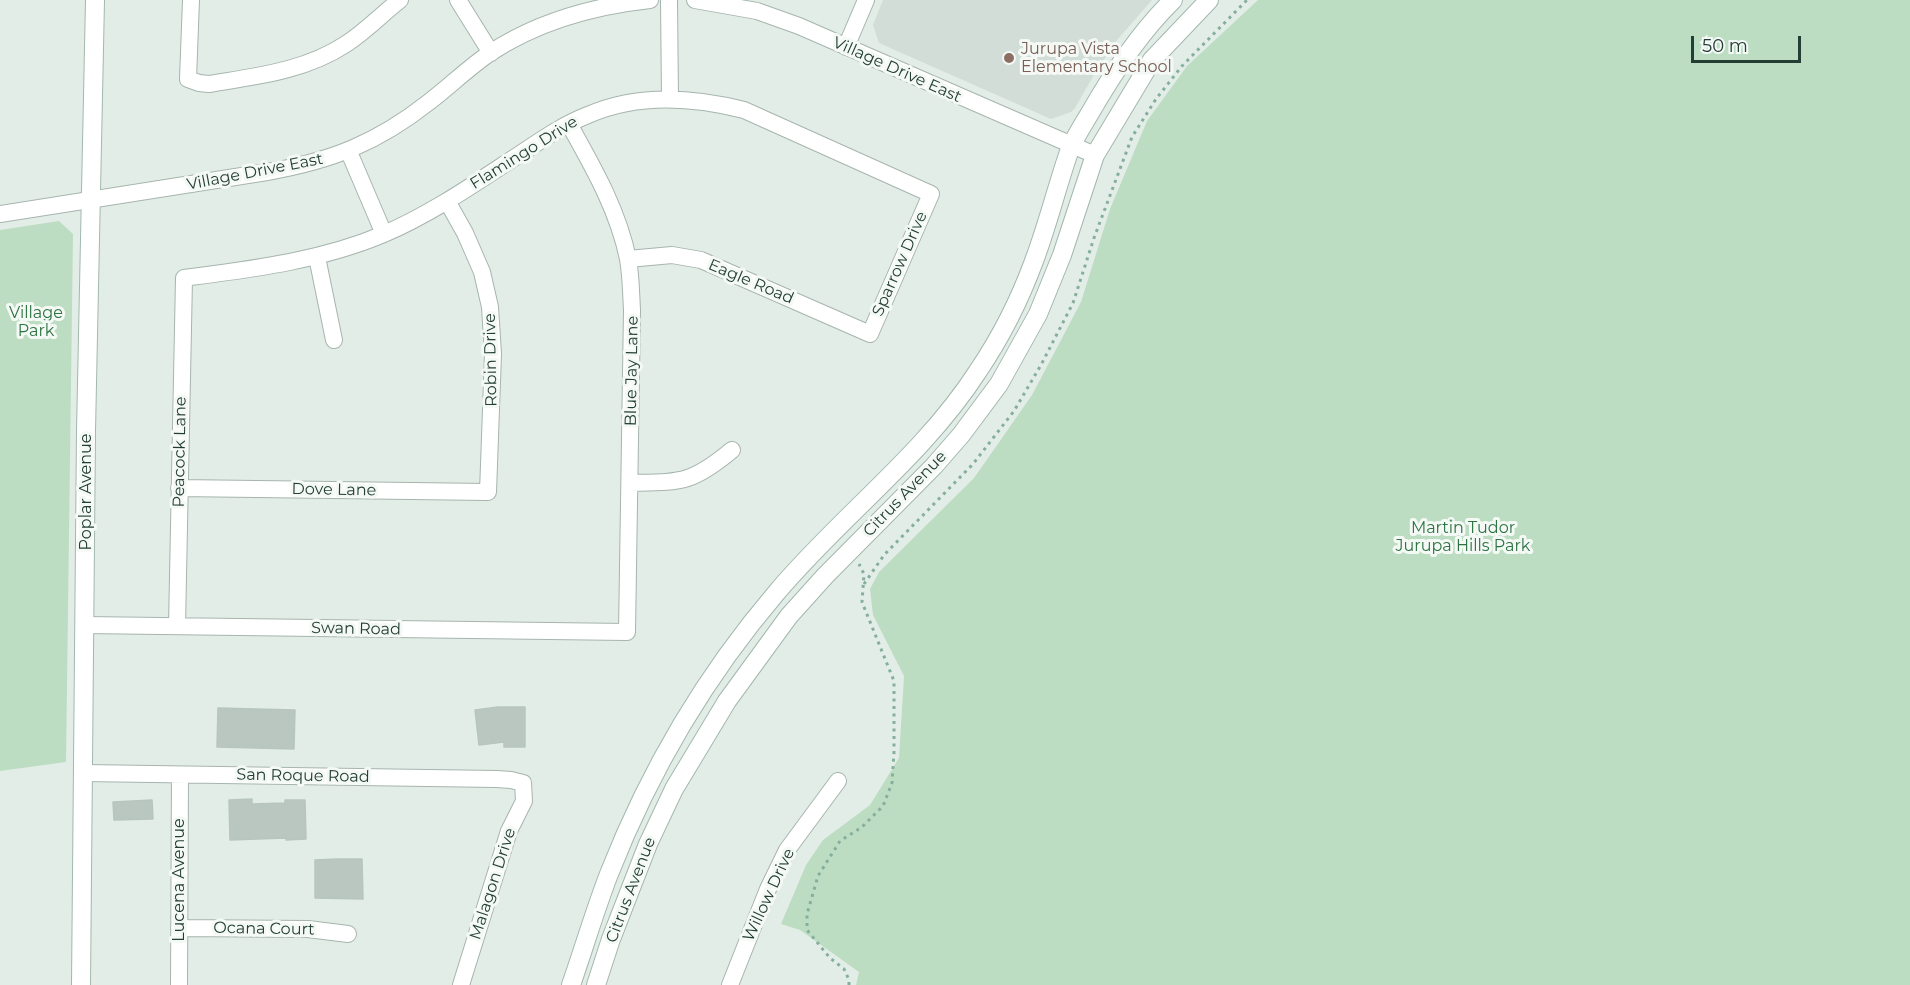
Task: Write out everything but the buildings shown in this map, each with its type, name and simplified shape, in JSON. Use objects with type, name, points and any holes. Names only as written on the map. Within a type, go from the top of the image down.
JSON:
[{"type":"street","name":"Poplar Avenue","points":[[81,985],[86,431],[95,0]]},
{"type":"street","points":[[190,0],[188,79],[209,84],[281,72],[331,54],[348,43],[400,0]]},
{"type":"street","points":[[458,0],[491,53]]},
{"type":"street","name":"Village Drive East","points":[[0,214],[284,169],[349,152],[409,117],[491,53],[531,30],[572,15],[612,5],[650,0]]},
{"type":"street","points":[[669,0],[670,99]]},
{"type":"street","name":"Village Drive East","points":[[695,0],[757,11],[799,26],[1095,155]]},
{"type":"street","points":[[846,47],[866,0]]},
{"type":"street","name":"Citrus Avenue","points":[[571,985],[609,874],[656,772],[676,736],[738,641],[777,591],[919,445],[949,412],[978,371],[1002,332],[1034,262],[1071,146],[1127,54],[1173,0]]},
{"type":"street","name":"Citrus Avenue","points":[[596,985],[611,939],[648,844],[674,789],[727,701],[789,616],[825,576],[934,466],[961,435],[1011,365],[1038,314],[1062,255],[1095,155],[1152,60],[1209,0]]},
{"type":"street","name":"Flamingo Drive","points":[[184,278],[317,256],[384,234],[447,201],[569,124],[609,107],[642,101],[670,99],[713,103],[744,110],[931,194]]},
{"type":"street","name":"Blue Jay Lane","points":[[569,124],[608,197],[628,259],[632,310],[627,632]]},
{"type":"street","points":[[349,152],[384,234]]},
{"type":"street","name":"Sparrow Drive","points":[[870,334],[931,194]]},
{"type":"street","name":"Robin Drive","points":[[447,201],[465,233],[482,272],[490,307],[493,354],[488,492]]},
{"type":"street","name":"Eagle Road","points":[[628,259],[672,255],[701,260],[870,334]]},
{"type":"street","points":[[317,256],[334,340]]},
{"type":"street","name":"Peacock Lane","points":[[177,626],[184,278]]},
{"type":"street","points":[[630,483],[671,482],[691,478],[708,470],[732,450]]},
{"type":"street","name":"Dove Lane","points":[[179,488],[488,492]]},
{"type":"street","name":"Swan Road","points":[[84,625],[627,632]]},
{"type":"street","name":"San Roque Road","points":[[83,772],[511,780],[523,783]]},
{"type":"street","name":"Lucena Avenue","points":[[179,985],[180,775]]},
{"type":"street","name":"Willow Drive","points":[[730,985],[768,889],[788,850],[838,781]]},
{"type":"street","name":"Malagon Drive","points":[[460,985],[509,831],[524,801],[523,783]]},
{"type":"street","name":"Ocana Court","points":[[179,928],[308,929],[348,934]]},
{"type":"path","points":[[849,985],[844,969],[830,958],[807,930],[807,914],[818,876],[840,841],[862,827],[882,806],[892,783],[894,681],[862,602],[864,574],[856,558]]},
{"type":"shaded area","name":"Jurupa Vista Elementary School","points":[[883,0],[1152,0],[1117,40],[1075,108],[1071,112],[1051,119],[879,43],[873,25]]},
{"type":"green space","name":"Martin Tudor Jurupa Hills Park","points":[[1258,0],[1910,0],[1910,985],[856,985],[859,972],[800,930],[781,924],[806,865],[823,840],[870,805],[899,758],[904,676],[873,615],[870,589],[879,572],[974,478],[1032,395],[1081,302],[1110,209],[1147,121],[1187,66]]},
{"type":"green space","name":"Village Park","points":[[59,221],[73,234],[66,762],[0,771],[0,230]]},
{"type":"place","name":"Jurupa Vista Elementary School","points":[[1009,58]]}]
